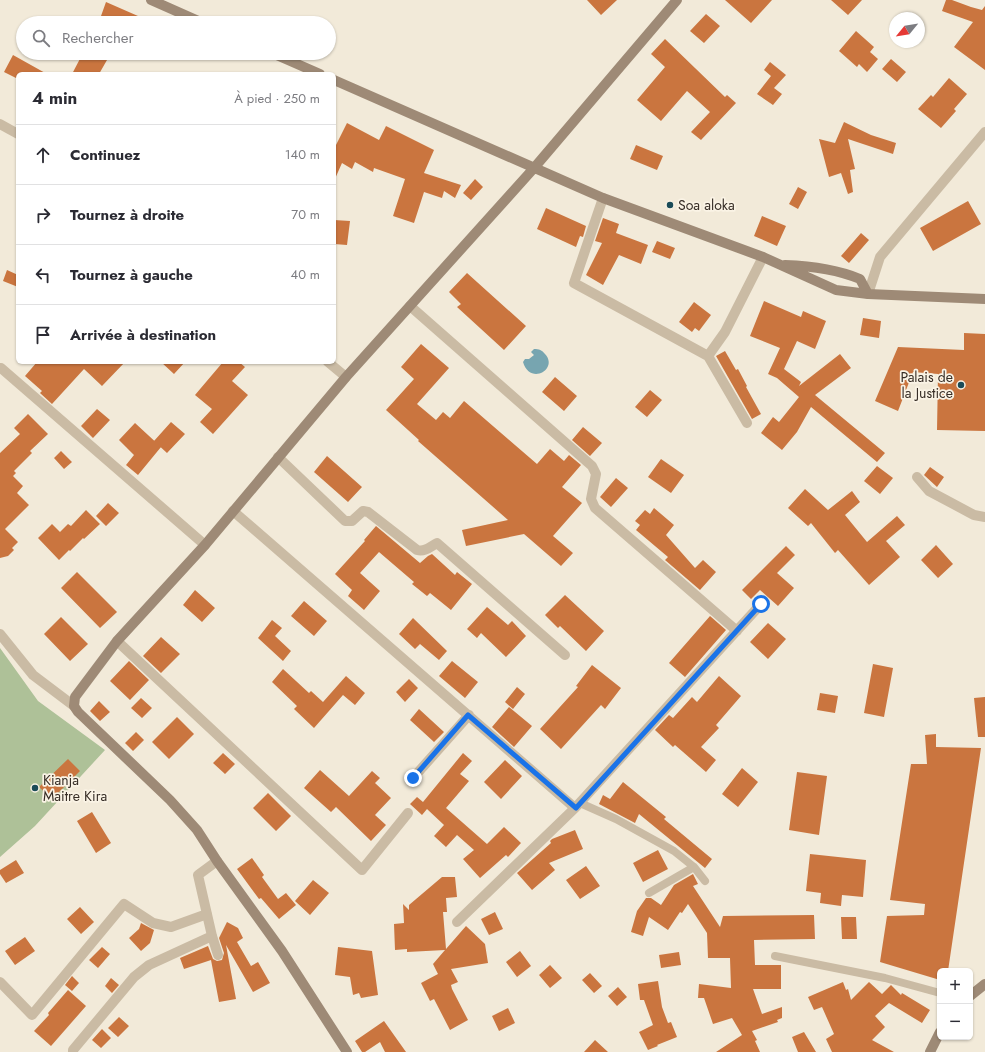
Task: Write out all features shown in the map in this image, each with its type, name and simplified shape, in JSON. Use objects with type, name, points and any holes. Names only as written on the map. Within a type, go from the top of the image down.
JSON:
[{"type":"street","points":[[150,0],[187,16]]},
{"type":"street","points":[[74,706],[75,697],[78,692],[117,641],[205,545],[346,377],[534,168],[677,0]]},
{"type":"street","points":[[288,60],[315,72]]},
{"type":"street","points":[[336,81],[603,198],[763,257],[836,290],[868,294],[985,299]]},
{"type":"street","points":[[0,124],[16,133]]},
{"type":"street","points":[[868,294],[880,257],[985,132]]},
{"type":"street","points":[[603,198],[574,283],[708,356],[747,423]]},
{"type":"street","points":[[708,356],[725,332],[763,257]]},
{"type":"street","points":[[781,265],[806,266],[844,272],[860,279],[868,294]]},
{"type":"street","points":[[410,306],[592,466],[596,474],[591,499],[595,508],[736,631]]},
{"type":"street","points":[[330,364],[346,377]]},
{"type":"street","points":[[1,368],[205,545]]},
{"type":"street","points":[[278,457],[345,520],[352,521],[363,511],[368,512],[417,550],[422,551],[437,543],[566,655]]},
{"type":"street","points":[[917,477],[930,491],[974,515],[985,517]]},
{"type":"street","points":[[233,511],[468,715],[578,806]]},
{"type":"street","points":[[457,922],[578,806],[761,604]]},
{"type":"street","points":[[0,634],[33,675],[74,706],[78,712],[170,800],[197,830],[217,861],[282,951],[348,1052]]},
{"type":"street","points":[[117,641],[362,870],[408,813]]},
{"type":"street","points":[[413,778],[468,715]]},
{"type":"street","points":[[217,861],[198,875],[212,936],[218,955]]},
{"type":"street","points":[[0,982],[32,1015],[124,904],[153,923],[171,927],[207,914]]},
{"type":"street","points":[[73,1052],[134,977],[149,965],[212,936]]},
{"type":"street","points":[[973,994],[985,984]]},
{"type":"street","points":[[930,1052],[937,1038]]},
{"type":"lane","points":[[578,806],[616,819],[674,851],[694,867],[705,881]]},
{"type":"lane","points":[[648,893],[694,867]]},
{"type":"lane","points":[[775,956],[885,978],[937,992]]},
{"type":"green space","name":"Kianja Maitre Kira","points":[[0,648],[38,701],[105,750],[35,826],[0,857]]},
{"type":"water","points":[[534,349],[543,352],[548,360],[548,365],[542,373],[531,373],[523,362],[525,359],[529,359],[534,355],[531,352]]},
{"type":"building","points":[[587,0],[617,0],[601,15]]},
{"type":"building","points":[[725,0],[772,0],[751,23]]},
{"type":"building","points":[[831,0],[862,0],[848,15]]},
{"type":"building","points":[[946,0],[952,0],[982,10],[985,6],[985,70],[954,47],[973,22],[942,11]]},
{"type":"building","points":[[106,2],[138,16],[101,16]]},
{"type":"building","points":[[706,14],[720,26],[704,43],[690,31]]},
{"type":"building","points":[[856,31],[874,47],[870,52],[878,59],[867,72],[859,64],[857,67],[839,51]]},
{"type":"building","points":[[665,39],[725,97],[727,95],[736,103],[701,140],[691,132],[710,112],[687,91],[661,121],[637,100],[665,67],[651,54]]},
{"type":"building","points":[[13,55],[16,57],[16,60],[22,60],[43,72],[16,72],[16,78],[4,72]]},
{"type":"building","points":[[891,59],[906,72],[897,82],[882,69]]},
{"type":"building","points":[[79,60],[107,60],[100,72],[73,72]]},
{"type":"building","points":[[770,62],[786,75],[774,88],[782,94],[773,105],[757,94],[771,76],[764,70]]},
{"type":"building","points":[[949,78],[967,94],[954,109],[956,111],[941,128],[918,109],[931,95],[933,97]]},
{"type":"building","points":[[844,122],[871,135],[896,143],[893,154],[848,139],[855,169],[850,170],[853,192],[848,194],[841,173],[829,177],[819,139],[835,143]]},
{"type":"building","points":[[347,123],[379,140],[386,126],[434,150],[424,173],[461,185],[455,198],[444,191],[442,198],[424,192],[414,223],[393,216],[405,179],[374,168],[373,172],[355,162],[352,169],[342,163],[336,176],[336,145]]},
{"type":"building","points":[[636,145],[663,156],[657,170],[630,159]]},
{"type":"building","points":[[475,179],[483,187],[471,200],[463,193]]},
{"type":"building","points":[[798,187],[807,192],[798,209],[789,204]]},
{"type":"building","points":[[968,201],[981,224],[933,251],[920,228]]},
{"type":"building","points":[[546,208],[586,226],[583,237],[580,236],[576,247],[537,229]]},
{"type":"building","points":[[762,216],[786,226],[777,246],[754,236]]},
{"type":"building","points":[[603,218],[619,224],[616,233],[648,245],[641,264],[619,255],[603,285],[586,275],[602,243],[595,241]]},
{"type":"building","points":[[336,220],[350,221],[347,245],[336,244]]},
{"type":"building","points":[[861,233],[869,240],[849,263],[841,256]]},
{"type":"building","points":[[657,241],[675,248],[670,259],[652,252]]},
{"type":"building","points":[[7,270],[16,274],[16,286],[3,281]]},
{"type":"building","points":[[467,273],[526,326],[504,350],[457,307],[461,304],[449,292]]},
{"type":"building","points":[[764,301],[801,317],[803,311],[826,321],[815,349],[797,341],[784,369],[801,382],[799,386],[840,354],[851,368],[815,395],[885,453],[877,462],[811,407],[797,432],[782,450],[761,433],[773,417],[779,422],[799,397],[777,378],[768,374],[780,348],[750,336]]},
{"type":"building","points":[[694,302],[711,315],[699,331],[695,328],[692,332],[679,322]]},
{"type":"building","points":[[863,318],[881,321],[879,338],[860,335]]},
{"type":"building","points":[[964,333],[985,334],[985,431],[937,430],[938,374],[913,372],[898,411],[875,401],[898,347],[964,350]]},
{"type":"building","points":[[421,344],[449,368],[417,404],[436,420],[443,412],[450,418],[464,401],[537,464],[550,449],[564,461],[569,455],[581,465],[562,487],[582,503],[553,536],[573,553],[561,566],[524,534],[466,546],[462,530],[508,520],[418,441],[419,440],[386,410],[414,379],[401,367]]},
{"type":"building","points":[[725,351],[736,370],[738,369],[761,414],[752,419],[716,356]]},
{"type":"building","points":[[35,364],[123,364],[102,386],[84,369],[52,404],[40,393],[42,391],[25,376]]},
{"type":"building","points":[[163,364],[183,364],[174,374]]},
{"type":"building","points":[[221,364],[241,364],[245,367],[232,381],[248,395],[213,434],[200,422],[212,409],[195,395]]},
{"type":"building","points":[[555,377],[577,396],[564,411],[542,392]]},
{"type":"building","points":[[650,390],[662,400],[647,417],[635,407]]},
{"type":"building","points":[[97,409],[110,420],[93,438],[81,426]]},
{"type":"building","points":[[28,414],[48,434],[30,451],[32,453],[14,471],[16,473],[13,476],[23,486],[17,493],[29,505],[5,529],[18,542],[12,548],[14,550],[8,556],[0,558],[0,453],[20,434],[14,428]]},
{"type":"building","points":[[171,422],[185,434],[167,453],[154,441]]},
{"type":"building","points":[[135,423],[161,447],[138,475],[126,465],[134,455],[119,440]]},
{"type":"building","points":[[583,427],[602,443],[590,456],[572,440]]},
{"type":"building","points":[[61,451],[72,462],[64,469],[54,458]]},
{"type":"building","points":[[327,456],[362,487],[348,502],[314,472]]},
{"type":"building","points":[[661,459],[684,475],[671,493],[648,477]]},
{"type":"building","points":[[877,466],[893,478],[880,494],[864,481]]},
{"type":"building","points":[[930,467],[944,477],[937,487],[924,475]]},
{"type":"building","points":[[616,478],[628,488],[611,507],[600,497]]},
{"type":"building","points":[[805,489],[828,510],[852,491],[860,502],[845,515],[867,542],[897,516],[905,525],[886,541],[900,557],[869,585],[838,550],[835,553],[811,523],[808,526],[788,508]]},
{"type":"building","points":[[108,503],[119,513],[106,526],[96,516]]},
{"type":"building","points":[[654,508],[674,525],[666,535],[695,568],[703,560],[716,572],[700,590],[665,560],[668,557],[636,530],[640,525],[635,521],[645,510],[650,514]]},
{"type":"building","points":[[86,510],[100,524],[59,560],[38,538],[52,524],[60,532],[68,524],[71,526]]},
{"type":"building","points":[[376,526],[420,563],[432,554],[455,575],[457,572],[472,584],[451,610],[430,593],[427,596],[412,584],[414,582],[379,552],[360,573],[380,591],[364,610],[348,596],[352,590],[335,574],[365,541],[364,540]]},
{"type":"building","points":[[936,545],[953,564],[938,578],[921,560]]},
{"type":"building","points":[[786,546],[795,555],[777,573],[794,588],[778,606],[760,590],[751,599],[742,590]]},
{"type":"building","points":[[77,572],[117,612],[100,628],[61,588]]},
{"type":"building","points":[[195,590],[215,608],[202,622],[183,605]]},
{"type":"building","points":[[565,595],[604,631],[586,651],[560,626],[558,628],[545,615]]},
{"type":"building","points":[[304,601],[327,621],[314,636],[291,616]]},
{"type":"building","points":[[487,607],[508,625],[512,621],[526,636],[506,657],[481,633],[477,638],[467,629]]},
{"type":"building","points":[[710,616],[726,630],[685,677],[669,663]]},
{"type":"building","points":[[61,617],[88,644],[70,661],[44,634]]},
{"type":"building","points":[[413,618],[447,651],[439,660],[420,644],[415,649],[399,634]]},
{"type":"building","points":[[272,620],[282,628],[275,636],[291,651],[283,661],[258,638]]},
{"type":"building","points":[[768,623],[786,639],[768,659],[750,642]]},
{"type":"building","points":[[161,637],[180,654],[161,673],[143,656]]},
{"type":"building","points":[[129,661],[149,680],[130,700],[110,681]]},
{"type":"building","points":[[452,661],[478,682],[465,698],[439,676]]},
{"type":"building","points":[[873,664],[893,668],[884,717],[864,713]]},
{"type":"building","points":[[592,665],[621,688],[605,709],[601,705],[561,749],[540,729],[578,687],[576,686]]},
{"type":"building","points":[[283,669],[309,693],[311,691],[323,702],[346,676],[365,693],[355,705],[343,695],[314,728],[294,709],[297,706],[272,682]]},
{"type":"building","points":[[719,676],[741,696],[716,725],[719,728],[701,747],[716,760],[706,772],[675,745],[673,747],[655,730],[669,715],[673,718],[692,697],[697,702]]},
{"type":"building","points":[[409,679],[418,688],[405,702],[396,692]]},
{"type":"building","points":[[517,687],[525,694],[513,709],[505,702]]},
{"type":"building","points":[[820,693],[838,696],[835,713],[817,710]]},
{"type":"building","points":[[985,697],[985,737],[978,737],[974,698]]},
{"type":"building","points":[[141,698],[152,708],[142,718],[131,708]]},
{"type":"building","points":[[99,701],[110,712],[100,721],[90,711]]},
{"type":"building","points":[[509,707],[532,726],[514,747],[492,727]]},
{"type":"building","points":[[419,709],[444,732],[434,742],[410,720]]},
{"type":"building","points":[[177,717],[194,734],[169,759],[152,742]]},
{"type":"building","points":[[136,732],[144,740],[133,751],[125,743]]},
{"type":"building","points":[[936,734],[936,747],[981,748],[948,968],[937,968],[937,979],[880,962],[887,916],[924,915],[925,904],[890,900],[911,764],[927,764],[925,735]]},
{"type":"building","points":[[223,753],[235,764],[225,774],[213,763]]},
{"type":"building","points":[[463,753],[472,761],[460,774],[469,781],[446,808],[487,844],[504,827],[521,843],[508,857],[506,855],[480,878],[463,859],[474,850],[457,835],[446,847],[434,836],[444,825],[427,809],[422,815],[410,804],[417,797],[423,802]]},
{"type":"building","points":[[68,759],[80,771],[52,799],[39,787]]},
{"type":"building","points":[[505,760],[522,776],[501,799],[484,782]]},
{"type":"building","points":[[742,768],[758,782],[738,807],[722,794]]},
{"type":"building","points":[[320,770],[349,796],[372,771],[380,778],[375,783],[391,798],[375,815],[386,825],[371,841],[336,807],[331,812],[304,788]]},
{"type":"building","points":[[797,772],[827,776],[819,835],[789,830]]},
{"type":"building","points":[[623,782],[666,817],[664,819],[712,859],[705,868],[639,814],[635,823],[599,804],[603,795],[610,799]]},
{"type":"building","points":[[268,793],[291,816],[276,831],[253,808]]},
{"type":"building","points":[[92,812],[111,843],[96,853],[77,821]]},
{"type":"building","points":[[575,830],[583,849],[549,863],[555,870],[532,890],[517,873],[551,843],[550,841],[552,839]]},
{"type":"building","points":[[658,850],[668,869],[643,882],[633,863]]},
{"type":"building","points":[[810,854],[866,860],[863,897],[842,895],[841,906],[820,903],[821,893],[806,891]]},
{"type":"building","points":[[252,858],[264,875],[262,877],[278,899],[286,893],[296,905],[279,919],[261,898],[259,899],[237,869]]},
{"type":"building","points":[[16,860],[24,873],[6,883],[0,874],[0,870]]},
{"type":"building","points":[[586,866],[600,886],[580,899],[566,880]]},
{"type":"building","points":[[693,874],[698,884],[693,886],[720,927],[723,916],[814,915],[815,939],[754,940],[755,965],[781,965],[781,989],[753,989],[762,1014],[782,1007],[782,1018],[777,1020],[778,1022],[752,1031],[757,1040],[755,1041],[760,1052],[716,1052],[742,1035],[732,1018],[713,1024],[704,998],[698,998],[699,984],[731,988],[730,958],[708,958],[707,933],[688,904],[682,913],[680,912],[668,930],[649,917],[643,936],[631,932],[637,911],[646,898],[651,898],[661,905],[674,885]]},
{"type":"building","points":[[442,877],[455,877],[457,897],[446,898],[447,912],[443,912],[446,949],[466,926],[485,944],[488,963],[451,969],[458,982],[451,985],[452,989],[468,1020],[450,1030],[434,999],[430,1001],[421,983],[438,974],[433,964],[445,950],[407,952],[407,949],[395,950],[394,924],[404,923],[403,904],[409,910],[409,905]]},
{"type":"building","points":[[313,880],[329,893],[310,915],[295,901]]},
{"type":"building","points":[[80,907],[94,922],[81,934],[67,919]]},
{"type":"building","points":[[495,912],[503,929],[489,935],[481,919]]},
{"type":"building","points":[[841,917],[856,917],[857,939],[842,939]]},
{"type":"building","points":[[227,922],[238,928],[243,938],[237,942],[251,966],[258,962],[270,983],[253,992],[226,945],[236,999],[219,1002],[211,960],[184,969],[180,958],[208,946],[213,959],[217,961],[222,960],[224,953],[219,938]]},
{"type":"building","points":[[141,923],[154,930],[150,943],[141,951],[129,938],[139,929]]},
{"type":"building","points":[[25,937],[35,951],[15,965],[5,951]]},
{"type":"building","points":[[102,947],[110,954],[98,968],[89,960]]},
{"type":"building","points":[[338,947],[372,951],[378,995],[361,998],[359,993],[353,995],[350,977],[335,975]]},
{"type":"building","points":[[520,951],[531,966],[517,977],[506,962]]},
{"type":"building","points":[[679,952],[681,965],[661,968],[659,955]]},
{"type":"building","points":[[550,965],[562,978],[550,988],[539,975]]},
{"type":"building","points":[[590,973],[602,986],[594,993],[582,980]]},
{"type":"building","points":[[72,976],[79,983],[72,991],[65,985]]},
{"type":"building","points":[[111,978],[119,985],[112,993],[105,986]]},
{"type":"building","points":[[658,981],[662,1007],[668,1023],[671,1022],[677,1037],[648,1050],[639,1032],[653,1025],[644,1000],[640,1000],[638,984]]},
{"type":"building","points":[[843,982],[846,990],[848,989],[851,1000],[869,982],[882,994],[891,985],[901,995],[902,993],[930,1010],[922,1023],[889,1003],[875,1016],[885,1027],[872,1040],[894,1052],[832,1052],[826,1039],[834,1034],[822,1007],[814,1010],[808,997]]},
{"type":"building","points":[[618,987],[627,997],[617,1006],[608,996]]},
{"type":"building","points":[[68,990],[86,1006],[51,1046],[34,1031],[49,1015],[48,1013]]},
{"type":"building","points":[[508,1008],[515,1023],[499,1031],[492,1016]]},
{"type":"building","points":[[119,1017],[129,1026],[118,1037],[108,1028]]},
{"type":"building","points":[[384,1021],[406,1052],[385,1052],[380,1042],[365,1052],[362,1052],[355,1041]]},
{"type":"building","points":[[102,1029],[111,1038],[101,1048],[92,1040]]},
{"type":"building","points":[[804,1032],[816,1052],[798,1052],[792,1037]]},
{"type":"building","points":[[595,1040],[608,1052],[584,1052]]},
{"type":"place","name":"Soa aloka","points":[[670,205]]},
{"type":"place","name":"Palais de la Justice","points":[[961,385]]},
{"type":"place","name":"Kianja Maitre Kira","points":[[35,788]]},
{"type":"route","points":[[413,778],[468,715],[576,808],[761,604]]}]
